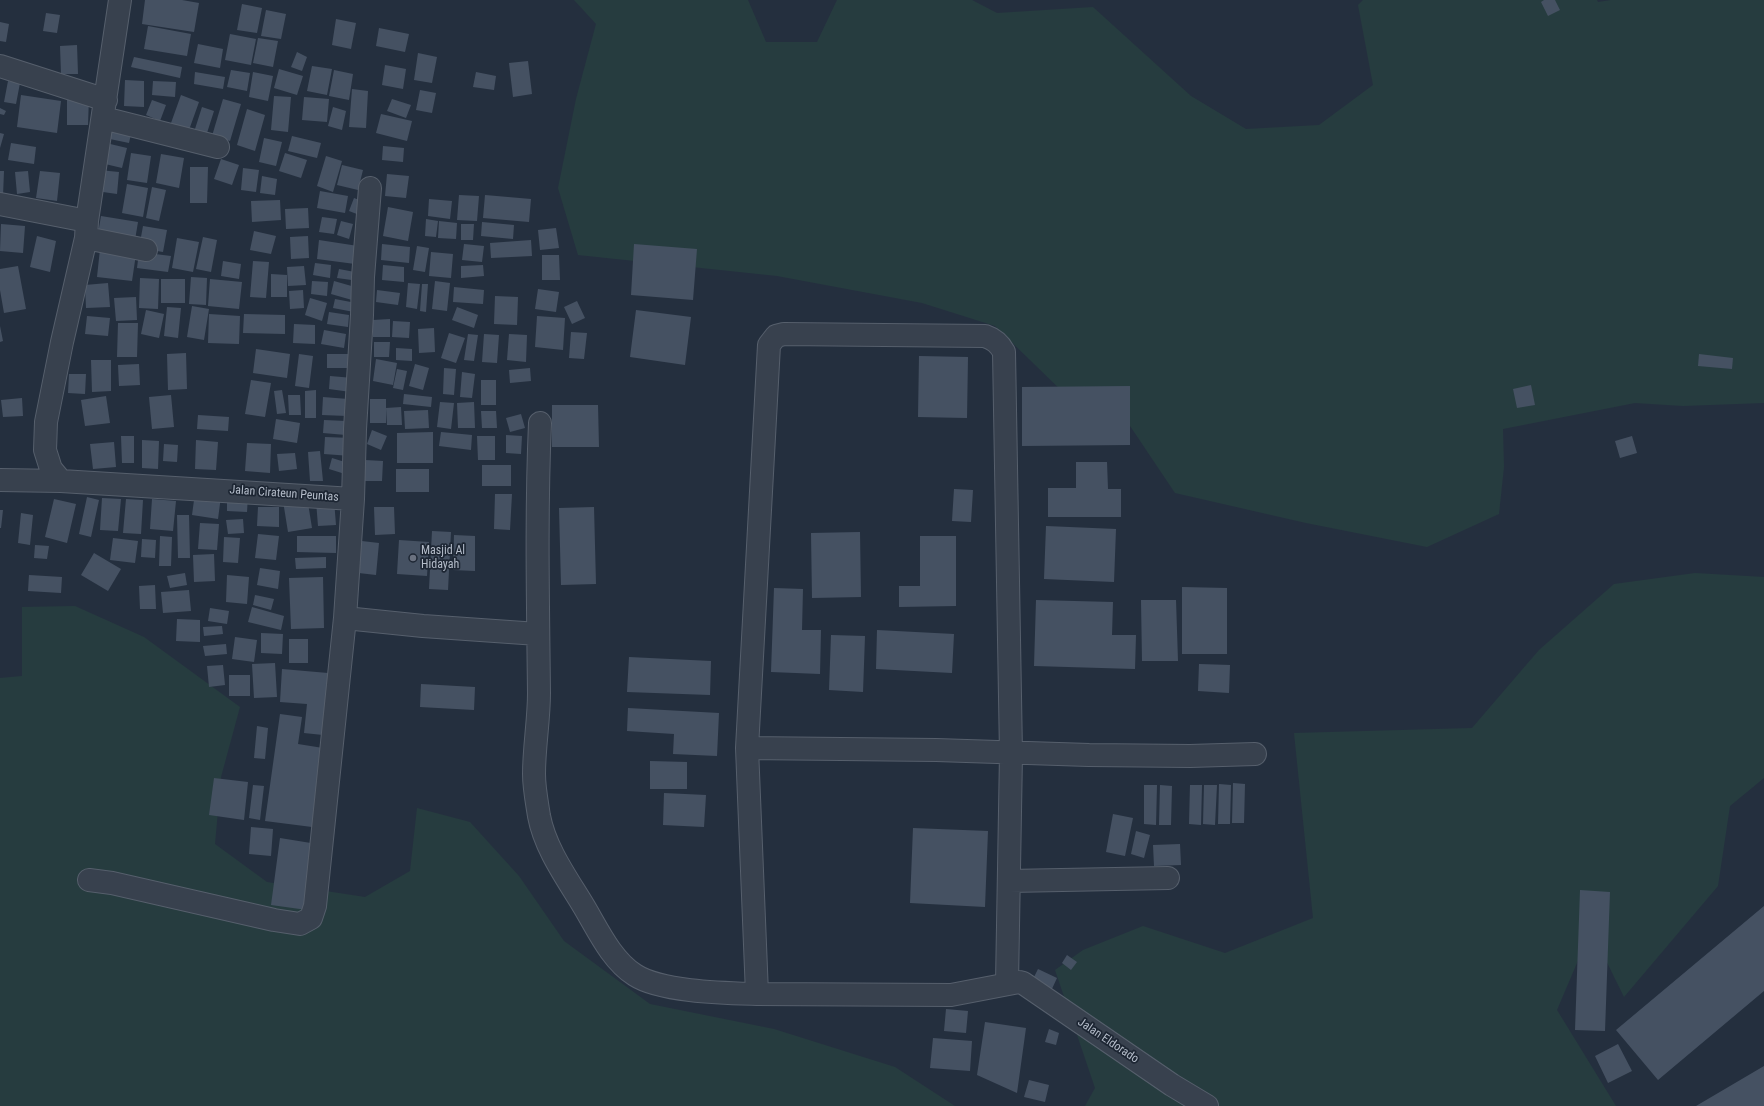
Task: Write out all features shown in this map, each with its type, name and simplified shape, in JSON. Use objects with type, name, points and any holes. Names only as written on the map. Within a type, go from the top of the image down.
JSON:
[{"type":"street","points":[[61,480],[50,469],[45,450],[46,422],[86,230],[120,0]]},
{"type":"street","points":[[0,66],[104,109],[218,146]]},
{"type":"street","name":"Jalan Cirateun Peuntas","points":[[0,480],[61,480],[353,499],[363,277],[370,188]]},
{"type":"street","points":[[0,204],[146,250]]},
{"type":"street","points":[[757,994],[747,748],[769,345],[776,336],[784,334],[984,336],[994,339],[1001,345],[1004,352],[1011,754],[1007,983]]},
{"type":"street","name":"Jalan Eldorado","points":[[540,423],[537,501],[539,695],[534,775],[539,818],[548,843],[563,872],[606,943],[622,964],[636,976],[662,985],[714,992],[757,994],[951,995],[1007,983],[1023,983],[1172,1085],[1207,1106]]},
{"type":"street","points":[[89,880],[119,885],[274,920],[300,924],[311,918],[315,906],[345,618],[353,499]]},
{"type":"street","points":[[345,618],[423,626],[538,634]]},
{"type":"street","points":[[747,748],[936,750],[1011,754],[1190,756],[1255,754]]},
{"type":"street","points":[[1009,881],[1168,878]]},
{"type":"green space","points":[[574,0],[748,0],[766,42],[817,42],[837,0],[972,0],[997,13],[1093,7],[1191,96],[1246,129],[1319,125],[1373,85],[1358,5],[1363,0],[1597,0],[1598,2],[1611,0],[1764,0],[1764,403],[1683,406],[1635,403],[1503,429],[1504,467],[1499,514],[1427,547],[1306,523],[1175,493],[1122,414],[1069,398],[995,326],[922,303],[777,276],[578,255],[558,188],[576,99],[596,24]]},
{"type":"green space","points":[[1695,573],[1764,577],[1764,778],[1730,806],[1718,886],[1624,997],[1591,930],[1557,1010],[1616,1106],[1085,1106],[1095,1088],[1055,970],[1083,950],[1143,926],[1225,953],[1313,918],[1294,733],[1472,728],[1539,650],[1614,584]]},
{"type":"green space","points":[[75,606],[144,637],[240,707],[221,777],[215,844],[267,882],[365,897],[410,871],[417,808],[470,822],[519,876],[564,941],[650,1004],[774,1029],[895,1067],[955,1106],[0,1106],[0,678],[22,676],[22,607]]},
{"type":"building","points":[[145,0],[182,0],[199,3],[194,32],[142,24]]},
{"type":"building","points":[[1544,0],[1555,0],[1560,10],[1548,16],[1541,2]]},
{"type":"building","points":[[242,4],[262,8],[257,33],[237,30]]},
{"type":"building","points":[[266,10],[286,14],[281,39],[261,36]]},
{"type":"building","points":[[46,13],[60,15],[57,33],[43,31]]},
{"type":"building","points":[[336,19],[356,23],[351,49],[332,45]]},
{"type":"building","points":[[0,22],[9,24],[6,42],[0,41]]},
{"type":"building","points":[[148,26],[191,34],[187,56],[144,49]]},
{"type":"building","points":[[379,28],[409,34],[405,52],[376,46]]},
{"type":"building","points":[[230,34],[256,39],[251,65],[225,60]]},
{"type":"building","points":[[258,38],[278,41],[273,67],[253,63]]},
{"type":"building","points":[[198,44],[223,49],[220,68],[194,63]]},
{"type":"building","points":[[77,45],[78,74],[61,74],[60,46]]},
{"type":"building","points":[[297,52],[307,57],[302,71],[291,67]]},
{"type":"building","points":[[418,53],[437,57],[432,83],[414,80]]},
{"type":"building","points":[[134,57],[182,67],[180,78],[131,67]]},
{"type":"building","points":[[528,61],[532,94],[513,97],[509,63]]},
{"type":"building","points":[[385,65],[406,69],[403,89],[382,85]]},
{"type":"building","points":[[312,66],[332,69],[327,95],[307,91]]},
{"type":"building","points":[[279,69],[303,76],[297,95],[274,88]]},
{"type":"building","points":[[231,70],[250,73],[247,91],[227,87]]},
{"type":"building","points":[[334,70],[353,74],[349,100],[329,96]]},
{"type":"building","points":[[195,72],[225,77],[223,89],[194,84]]},
{"type":"building","points":[[253,72],[273,76],[268,101],[249,97]]},
{"type":"building","points":[[476,72],[496,76],[494,90],[473,87]]},
{"type":"building","points":[[125,80],[144,81],[144,107],[124,106]]},
{"type":"building","points":[[8,81],[20,83],[16,104],[4,102]]},
{"type":"building","points":[[153,81],[176,82],[175,97],[152,95]]},
{"type":"building","points":[[352,89],[368,91],[366,128],[349,127]]},
{"type":"building","points":[[420,90],[436,93],[432,113],[416,110]]},
{"type":"building","points":[[21,95],[61,101],[57,133],[17,127]]},
{"type":"building","points":[[181,95],[199,102],[189,130],[171,123]]},
{"type":"building","points":[[67,96],[89,97],[88,125],[67,125]]},
{"type":"building","points":[[274,96],[291,97],[288,132],[271,130]]},
{"type":"building","points":[[304,97],[329,99],[327,122],[302,120]]},
{"type":"building","points":[[223,99],[241,104],[230,141],[212,136]]},
{"type":"building","points":[[392,99],[411,105],[406,118],[387,111]]},
{"type":"building","points":[[152,100],[166,105],[160,121],[146,115]]},
{"type":"building","points":[[202,107],[214,111],[207,133],[195,129]]},
{"type":"building","points":[[333,107],[346,111],[342,130],[328,126]]},
{"type":"building","points":[[0,108],[6,111],[4,115],[0,114]]},
{"type":"building","points":[[247,109],[265,115],[255,151],[237,145]]},
{"type":"building","points":[[381,114],[412,121],[407,141],[376,133]]},
{"type":"building","points":[[108,124],[132,129],[129,143],[105,138]]},
{"type":"building","points":[[0,133],[4,134],[0,148]]},
{"type":"building","points":[[292,136],[321,143],[317,158],[288,151]]},
{"type":"building","points":[[264,138],[282,142],[276,166],[259,162]]},
{"type":"building","points":[[11,143],[36,147],[34,164],[8,160]]},
{"type":"building","points":[[106,143],[127,148],[122,168],[101,163]]},
{"type":"building","points":[[383,146],[404,148],[403,162],[382,160]]},
{"type":"building","points":[[131,153],[151,156],[147,183],[127,180]]},
{"type":"building","points":[[285,153],[307,160],[301,178],[279,171]]},
{"type":"building","points":[[161,154],[184,158],[179,188],[156,183]]},
{"type":"building","points":[[326,156],[342,161],[333,192],[317,186]]},
{"type":"building","points":[[221,159],[239,165],[232,185],[214,179]]},
{"type":"building","points":[[342,165],[363,170],[358,190],[337,185]]},
{"type":"building","points":[[190,167],[208,167],[207,203],[190,203]]},
{"type":"building","points":[[243,168],[259,170],[256,192],[241,190]]},
{"type":"building","points":[[99,170],[119,172],[117,194],[96,191]]},
{"type":"building","points":[[0,171],[4,171],[3,196],[0,196]]},
{"type":"building","points":[[28,171],[30,192],[17,194],[15,172]]},
{"type":"building","points":[[40,171],[60,173],[57,201],[36,198]]},
{"type":"building","points":[[387,174],[409,176],[406,198],[385,196]]},
{"type":"building","points":[[262,176],[277,179],[275,195],[260,193]]},
{"type":"building","points":[[127,184],[148,188],[143,217],[122,213]]},
{"type":"building","points":[[152,187],[166,190],[159,221],[146,218]]},
{"type":"building","points":[[320,191],[348,196],[345,213],[317,208]]},
{"type":"building","points":[[459,195],[479,196],[477,221],[457,220]]},
{"type":"building","points":[[485,195],[531,199],[529,222],[483,218]]},
{"type":"building","points":[[354,198],[367,203],[362,216],[349,211]]},
{"type":"building","points":[[429,199],[452,201],[450,219],[428,216]]},
{"type":"building","points":[[280,200],[281,220],[252,222],[251,201]]},
{"type":"building","points":[[388,207],[413,212],[408,241],[383,236]]},
{"type":"building","points":[[308,208],[309,228],[286,229],[285,209]]},
{"type":"building","points":[[101,216],[138,222],[134,246],[97,240]]},
{"type":"building","points":[[322,217],[337,219],[334,234],[319,232]]},
{"type":"building","points":[[426,219],[438,221],[436,237],[425,236]]},
{"type":"building","points":[[341,221],[353,224],[349,239],[337,235]]},
{"type":"building","points":[[439,221],[457,223],[456,239],[438,238]]},
{"type":"building","points":[[482,222],[514,225],[513,239],[481,236]]},
{"type":"building","points":[[1,224],[25,226],[23,253],[0,251]]},
{"type":"building","points":[[461,224],[474,224],[473,240],[461,240]]},
{"type":"building","points":[[143,226],[167,230],[163,252],[139,248]]},
{"type":"building","points":[[556,228],[559,248],[540,250],[538,230]]},
{"type":"building","points":[[254,231],[276,236],[271,254],[250,250]]},
{"type":"building","points":[[37,236],[56,241],[50,272],[30,267]]},
{"type":"building","points":[[308,236],[309,258],[291,259],[290,237]]},
{"type":"building","points":[[203,237],[217,240],[211,272],[196,269]]},
{"type":"building","points":[[177,238],[199,242],[193,272],[172,268]]},
{"type":"building","points":[[319,240],[358,246],[355,264],[317,259]]},
{"type":"building","points":[[531,240],[532,256],[491,258],[490,243]]},
{"type":"building","points":[[382,244],[410,247],[409,263],[381,260]]},
{"type":"building","points":[[464,244],[484,246],[482,262],[462,260]]},
{"type":"building","points":[[634,244],[697,249],[693,300],[631,295]]},
{"type":"building","points":[[417,246],[429,248],[425,272],[413,270]]},
{"type":"building","points":[[100,249],[136,254],[132,281],[97,277]]},
{"type":"building","points":[[139,252],[171,256],[168,272],[137,268]]},
{"type":"building","points":[[431,252],[453,254],[451,278],[429,276]]},
{"type":"building","points":[[542,255],[559,255],[560,280],[542,280]]},
{"type":"building","points":[[223,261],[241,264],[239,279],[221,276]]},
{"type":"building","points":[[253,261],[269,262],[266,298],[250,297]]},
{"type":"building","points":[[315,263],[331,265],[330,278],[313,275]]},
{"type":"building","points":[[383,265],[404,267],[404,282],[382,280]]},
{"type":"building","points":[[483,265],[484,276],[461,278],[461,266]]},
{"type":"building","points":[[18,266],[26,309],[4,313],[0,290],[0,269]]},
{"type":"building","points":[[304,266],[306,285],[288,286],[287,267]]},
{"type":"building","points":[[339,269],[360,273],[359,281],[337,278]]},
{"type":"building","points":[[271,274],[287,275],[287,297],[271,297]]},
{"type":"building","points":[[191,277],[207,278],[206,305],[189,304]]},
{"type":"building","points":[[140,278],[159,279],[158,309],[139,308]]},
{"type":"building","points":[[161,279],[185,279],[185,303],[161,303]]},
{"type":"building","points":[[210,279],[242,282],[239,309],[208,306]]},
{"type":"building","points":[[312,281],[328,282],[327,296],[311,294]]},
{"type":"building","points":[[334,281],[355,287],[352,300],[331,294]]},
{"type":"building","points":[[435,281],[450,283],[447,311],[432,309]]},
{"type":"building","points":[[108,283],[110,307],[86,308],[85,285]]},
{"type":"building","points":[[408,283],[420,284],[417,309],[406,307]]},
{"type":"building","points":[[422,284],[428,284],[426,312],[420,311]]},
{"type":"building","points":[[454,287],[484,290],[483,304],[453,302]]},
{"type":"building","points":[[538,289],[559,292],[556,312],[535,309]]},
{"type":"building","points":[[303,290],[304,308],[290,309],[289,291]]},
{"type":"building","points":[[377,290],[400,293],[398,305],[376,302]]},
{"type":"building","points":[[495,296],[518,297],[517,325],[494,324]]},
{"type":"building","points":[[136,297],[137,320],[116,321],[114,298]]},
{"type":"building","points":[[310,298],[327,303],[322,321],[305,315]]},
{"type":"building","points":[[335,299],[356,303],[354,312],[333,308]]},
{"type":"building","points":[[577,301],[585,318],[572,324],[564,307]]},
{"type":"building","points":[[192,306],[209,309],[204,340],[187,337]]},
{"type":"building","points":[[167,307],[181,308],[178,338],[164,336]]},
{"type":"building","points":[[457,307],[478,315],[474,328],[452,320]]},
{"type":"building","points":[[146,310],[164,314],[159,338],[141,334]]},
{"type":"building","points":[[636,310],[691,317],[685,365],[630,357]]},
{"type":"building","points":[[329,312],[349,315],[348,327],[327,324]]},
{"type":"building","points":[[209,314],[240,316],[239,344],[208,343]]},
{"type":"building","points":[[244,314],[285,315],[285,334],[243,333]]},
{"type":"building","points":[[87,316],[110,318],[108,336],[85,334]]},
{"type":"building","points":[[537,316],[565,318],[563,350],[535,347]]},
{"type":"building","points":[[390,319],[390,337],[373,337],[373,320]]},
{"type":"building","points":[[393,321],[410,322],[409,338],[392,337]]},
{"type":"building","points":[[118,323],[138,323],[137,357],[117,357]]},
{"type":"building","points":[[294,324],[315,325],[315,344],[293,343]]},
{"type":"building","points":[[0,326],[3,341],[0,342]]},
{"type":"building","points":[[434,328],[435,352],[419,353],[418,329]]},
{"type":"building","points":[[324,330],[346,334],[344,348],[321,344]]},
{"type":"building","points":[[571,332],[587,333],[584,359],[569,358]]},
{"type":"building","points":[[449,333],[465,338],[456,363],[441,358]]},
{"type":"building","points":[[468,334],[478,335],[474,361],[464,360]]},
{"type":"building","points":[[484,334],[499,335],[497,363],[482,362]]},
{"type":"building","points":[[509,334],[527,335],[526,362],[507,360]]},
{"type":"building","points":[[374,342],[390,342],[389,357],[374,357]]},
{"type":"building","points":[[396,348],[412,349],[412,361],[396,360]]},
{"type":"building","points":[[256,349],[290,354],[287,378],[253,373]]},
{"type":"building","points":[[186,353],[187,389],[168,390],[167,354]]},
{"type":"building","points":[[299,354],[313,356],[309,388],[295,386]]},
{"type":"building","points":[[327,354],[349,354],[348,368],[327,368]]},
{"type":"building","points":[[1699,354],[1733,358],[1732,369],[1698,366]]},
{"type":"building","points":[[919,356],[968,357],[967,418],[918,417]]},
{"type":"building","points":[[376,359],[397,363],[393,385],[373,381]]},
{"type":"building","points":[[91,360],[111,360],[111,391],[92,392]]},
{"type":"building","points":[[139,364],[140,385],[119,386],[118,365]]},
{"type":"building","points":[[415,364],[429,368],[423,390],[409,386]]},
{"type":"building","points":[[444,368],[456,369],[454,395],[443,394]]},
{"type":"building","points":[[530,368],[531,381],[510,383],[509,370]]},
{"type":"building","points":[[397,369],[407,371],[403,390],[393,388]]},
{"type":"building","points":[[462,372],[475,374],[472,398],[460,397]]},
{"type":"building","points":[[69,374],[86,374],[85,394],[68,393]]},
{"type":"building","points":[[330,376],[353,378],[351,392],[329,389]]},
{"type":"building","points":[[251,380],[271,383],[265,417],[245,414]]},
{"type":"building","points":[[481,380],[496,380],[496,405],[481,405]]},
{"type":"building","points":[[1531,385],[1535,405],[1517,408],[1513,389]]},
{"type":"building","points":[[1130,386],[1130,445],[1022,446],[1022,387]]},
{"type":"building","points":[[282,390],[286,413],[277,414],[274,391]]},
{"type":"building","points":[[316,390],[316,418],[305,418],[305,391]]},
{"type":"building","points":[[404,394],[432,397],[431,407],[403,404]]},
{"type":"building","points":[[171,395],[174,427],[152,429],[149,397]]},
{"type":"building","points":[[288,395],[300,395],[301,415],[289,415]]},
{"type":"building","points":[[106,396],[110,423],[85,426],[81,400]]},
{"type":"building","points":[[323,397],[348,399],[347,416],[322,415]]},
{"type":"building","points":[[22,398],[23,416],[3,417],[1,400]]},
{"type":"building","points":[[370,399],[386,399],[386,423],[370,423]]},
{"type":"building","points":[[440,402],[454,403],[451,429],[437,427]]},
{"type":"building","points":[[474,402],[475,428],[458,428],[457,403]]},
{"type":"building","points":[[552,405],[598,405],[599,447],[552,447]]},
{"type":"building","points":[[401,407],[402,425],[387,425],[386,408]]},
{"type":"building","points":[[428,410],[429,428],[405,429],[404,411]]},
{"type":"building","points":[[481,411],[496,411],[497,428],[482,428]]},
{"type":"building","points":[[521,414],[525,428],[510,432],[506,418]]},
{"type":"building","points":[[198,415],[229,417],[228,431],[197,429]]},
{"type":"building","points":[[276,419],[300,423],[297,443],[273,439]]},
{"type":"building","points":[[324,420],[346,421],[346,435],[323,433]]},
{"type":"building","points":[[372,430],[387,436],[381,450],[367,444]]},
{"type":"building","points":[[433,432],[433,463],[397,463],[397,433]]},
{"type":"building","points":[[441,432],[472,435],[471,450],[439,446]]},
{"type":"building","points":[[506,435],[522,436],[521,454],[506,453]]},
{"type":"building","points":[[121,436],[134,436],[134,463],[122,463]]},
{"type":"building","points":[[477,436],[495,436],[495,460],[478,460]]},
{"type":"building","points":[[1632,436],[1637,453],[1620,458],[1615,441]]},
{"type":"building","points":[[325,437],[352,438],[351,456],[324,454]]},
{"type":"building","points":[[142,440],[159,441],[158,469],[142,468]]},
{"type":"building","points":[[196,440],[218,442],[216,470],[195,469]]},
{"type":"building","points":[[114,442],[116,467],[93,469],[90,444]]},
{"type":"building","points":[[247,443],[271,444],[270,473],[245,471]]},
{"type":"building","points":[[164,444],[178,445],[177,462],[163,461]]},
{"type":"building","points":[[320,451],[323,481],[310,481],[308,452]]},
{"type":"building","points":[[295,453],[297,469],[279,471],[277,454]]},
{"type":"building","points":[[332,458],[348,463],[345,474],[329,469]]},
{"type":"building","points":[[365,460],[383,461],[382,481],[365,481]]},
{"type":"building","points":[[1076,462],[1107,462],[1108,489],[1121,489],[1121,517],[1048,517],[1048,488],[1076,488]]},
{"type":"building","points":[[482,465],[511,465],[511,486],[482,486]]},
{"type":"building","points":[[396,469],[429,469],[429,492],[396,492]]},
{"type":"building","points":[[954,489],[973,490],[971,522],[952,521]]},
{"type":"building","points":[[195,493],[221,496],[218,519],[192,515]]},
{"type":"building","points":[[227,494],[248,495],[247,512],[227,511]]},
{"type":"building","points":[[495,494],[512,494],[510,530],[494,529]]},
{"type":"building","points":[[87,497],[99,500],[91,537],[79,534]]},
{"type":"building","points":[[307,497],[312,528],[288,532],[283,501]]},
{"type":"building","points":[[102,498],[121,499],[118,531],[100,530]]},
{"type":"building","points":[[54,499],[76,504],[67,543],[45,537]]},
{"type":"building","points":[[126,499],[143,500],[141,534],[123,533]]},
{"type":"building","points":[[152,499],[176,501],[173,531],[150,529]]},
{"type":"building","points":[[334,500],[336,525],[318,526],[316,501]]},
{"type":"building","points":[[258,507],[279,507],[279,527],[257,526]]},
{"type":"building","points":[[374,507],[394,507],[395,534],[375,535]]},
{"type":"building","points":[[594,507],[596,584],[561,585],[559,508]]},
{"type":"building","points":[[0,510],[3,510],[1,528],[0,528]]},
{"type":"building","points":[[21,513],[33,515],[30,545],[18,543]]},
{"type":"building","points":[[177,515],[189,515],[190,558],[178,558]]},
{"type":"building","points":[[243,519],[244,533],[228,534],[226,520]]},
{"type":"building","points":[[200,523],[219,524],[217,550],[198,549]]},
{"type":"building","points":[[1046,526],[1116,529],[1114,582],[1044,579]]},
{"type":"building","points":[[432,531],[451,532],[448,590],[429,589]]},
{"type":"building","points":[[860,532],[861,597],[812,598],[811,533]]},
{"type":"building","points":[[258,534],[279,536],[276,560],[255,558]]},
{"type":"building","points":[[454,535],[475,536],[475,571],[453,570]]},
{"type":"building","points":[[160,536],[172,537],[171,566],[159,566]]},
{"type":"building","points":[[297,536],[336,536],[336,553],[297,552]]},
{"type":"building","points":[[920,536],[956,536],[956,606],[899,607],[899,586],[920,586]]},
{"type":"building","points":[[224,537],[240,538],[238,563],[223,562]]},
{"type":"building","points":[[113,538],[138,541],[135,563],[110,560]]},
{"type":"building","points":[[142,539],[156,540],[155,558],[141,557]]},
{"type":"building","points":[[353,540],[379,543],[376,575],[350,572]]},
{"type":"building","name":"Masjid Al Hidayah","points":[[399,540],[429,542],[427,576],[397,574]]},
{"type":"building","points":[[35,545],[49,546],[47,559],[34,558]]},
{"type":"building","points":[[94,553],[121,569],[108,591],[81,575]]},
{"type":"building","points":[[214,554],[215,581],[194,582],[193,555]]},
{"type":"building","points":[[326,557],[326,568],[296,569],[295,558]]},
{"type":"building","points":[[260,568],[280,571],[278,589],[257,585]]},
{"type":"building","points":[[185,573],[187,585],[170,588],[167,576]]},
{"type":"building","points":[[29,575],[62,577],[61,593],[28,591]]},
{"type":"building","points":[[227,575],[249,577],[247,604],[226,602]]},
{"type":"building","points":[[323,577],[324,628],[291,629],[289,578]]},
{"type":"building","points":[[155,585],[156,609],[140,609],[139,586]]},
{"type":"building","points":[[1182,587],[1227,588],[1227,654],[1182,654]]},
{"type":"building","points":[[774,588],[803,589],[802,630],[821,630],[820,674],[771,672]]},
{"type":"building","points":[[189,590],[191,611],[163,613],[161,592]]},
{"type":"building","points":[[255,595],[274,599],[271,610],[253,605]]},
{"type":"building","points":[[1036,600],[1113,602],[1112,635],[1136,635],[1135,669],[1034,666]]},
{"type":"building","points":[[1141,600],[1176,600],[1178,661],[1142,661]]},
{"type":"building","points":[[252,607],[284,616],[281,630],[248,622]]},
{"type":"building","points":[[210,608],[229,611],[227,624],[208,621]]},
{"type":"building","points":[[177,619],[200,620],[200,642],[176,641]]},
{"type":"building","points":[[222,626],[223,634],[204,636],[203,627]]},
{"type":"building","points":[[877,630],[954,634],[952,673],[876,669]]},
{"type":"building","points":[[261,633],[283,634],[282,654],[261,653]]},
{"type":"building","points":[[831,635],[865,636],[863,692],[829,690]]},
{"type":"building","points":[[235,637],[257,640],[254,662],[232,659]]},
{"type":"building","points":[[289,639],[308,639],[308,663],[289,663]]},
{"type":"building","points":[[226,644],[227,654],[205,656],[203,646]]},
{"type":"building","points":[[629,657],[711,661],[710,695],[627,692]]},
{"type":"building","points":[[275,663],[277,697],[254,698],[252,664]]},
{"type":"building","points":[[1199,664],[1230,665],[1229,693],[1198,691]]},
{"type":"building","points":[[223,665],[225,685],[209,687],[207,666]]},
{"type":"building","points":[[282,669],[328,673],[323,735],[304,733],[307,704],[280,702]]},
{"type":"building","points":[[229,675],[250,675],[250,696],[229,696]]},
{"type":"building","points":[[421,684],[475,687],[474,710],[420,707]]},
{"type":"building","points":[[628,708],[719,713],[717,756],[673,754],[674,734],[627,731]]},
{"type":"building","points":[[280,714],[302,717],[298,744],[323,748],[312,827],[265,821]]},
{"type":"building","points":[[257,726],[268,728],[265,759],[254,758]]},
{"type":"building","points":[[650,761],[687,762],[687,789],[650,789]]},
{"type":"building","points":[[214,778],[248,782],[244,820],[209,815]]},
{"type":"building","points":[[1233,783],[1245,784],[1244,823],[1232,823]]},
{"type":"building","points":[[1219,784],[1231,785],[1230,824],[1218,824]]},
{"type":"building","points":[[253,785],[264,786],[260,820],[249,818]]},
{"type":"building","points":[[1144,785],[1157,785],[1156,825],[1144,824]]},
{"type":"building","points":[[1160,785],[1172,786],[1171,825],[1159,825]]},
{"type":"building","points":[[1190,785],[1202,785],[1201,825],[1189,824]]},
{"type":"building","points":[[1204,785],[1217,785],[1215,825],[1203,824]]},
{"type":"building","points":[[664,793],[706,795],[704,827],[663,825]]},
{"type":"building","points":[[1113,814],[1133,818],[1125,856],[1106,852]]},
{"type":"building","points":[[251,827],[273,829],[271,856],[249,854]]},
{"type":"building","points":[[913,828],[988,831],[985,907],[910,903]]},
{"type":"building","points":[[1136,831],[1150,835],[1144,858],[1131,854]]},
{"type":"building","points":[[280,838],[317,844],[307,910],[271,905]]},
{"type":"building","points":[[1180,844],[1181,865],[1154,866],[1153,845]]},
{"type":"building","points":[[1580,890],[1610,892],[1605,1031],[1575,1030]]},
{"type":"building","points":[[1764,906],[1764,991],[1658,1080],[1616,1030]]},
{"type":"building","points":[[1067,955],[1077,962],[1071,970],[1062,963]]},
{"type":"building","points":[[1038,969],[1057,978],[1051,991],[1032,981]]},
{"type":"building","points":[[946,1009],[968,1011],[966,1033],[944,1031]]},
{"type":"building","points":[[985,1022],[1026,1028],[1017,1093],[977,1075]]},
{"type":"building","points":[[1049,1029],[1059,1033],[1056,1045],[1045,1042]]},
{"type":"building","points":[[933,1038],[972,1041],[970,1071],[930,1068]]},
{"type":"building","points":[[1618,1044],[1632,1071],[1608,1083],[1595,1056]]},
{"type":"building","points":[[1764,1066],[1764,1106],[1696,1106]]},
{"type":"building","points":[[1029,1080],[1049,1085],[1045,1102],[1024,1097]]},
{"type":"place","name":"Masjid Al Hidayah","points":[[413,558]]}]
